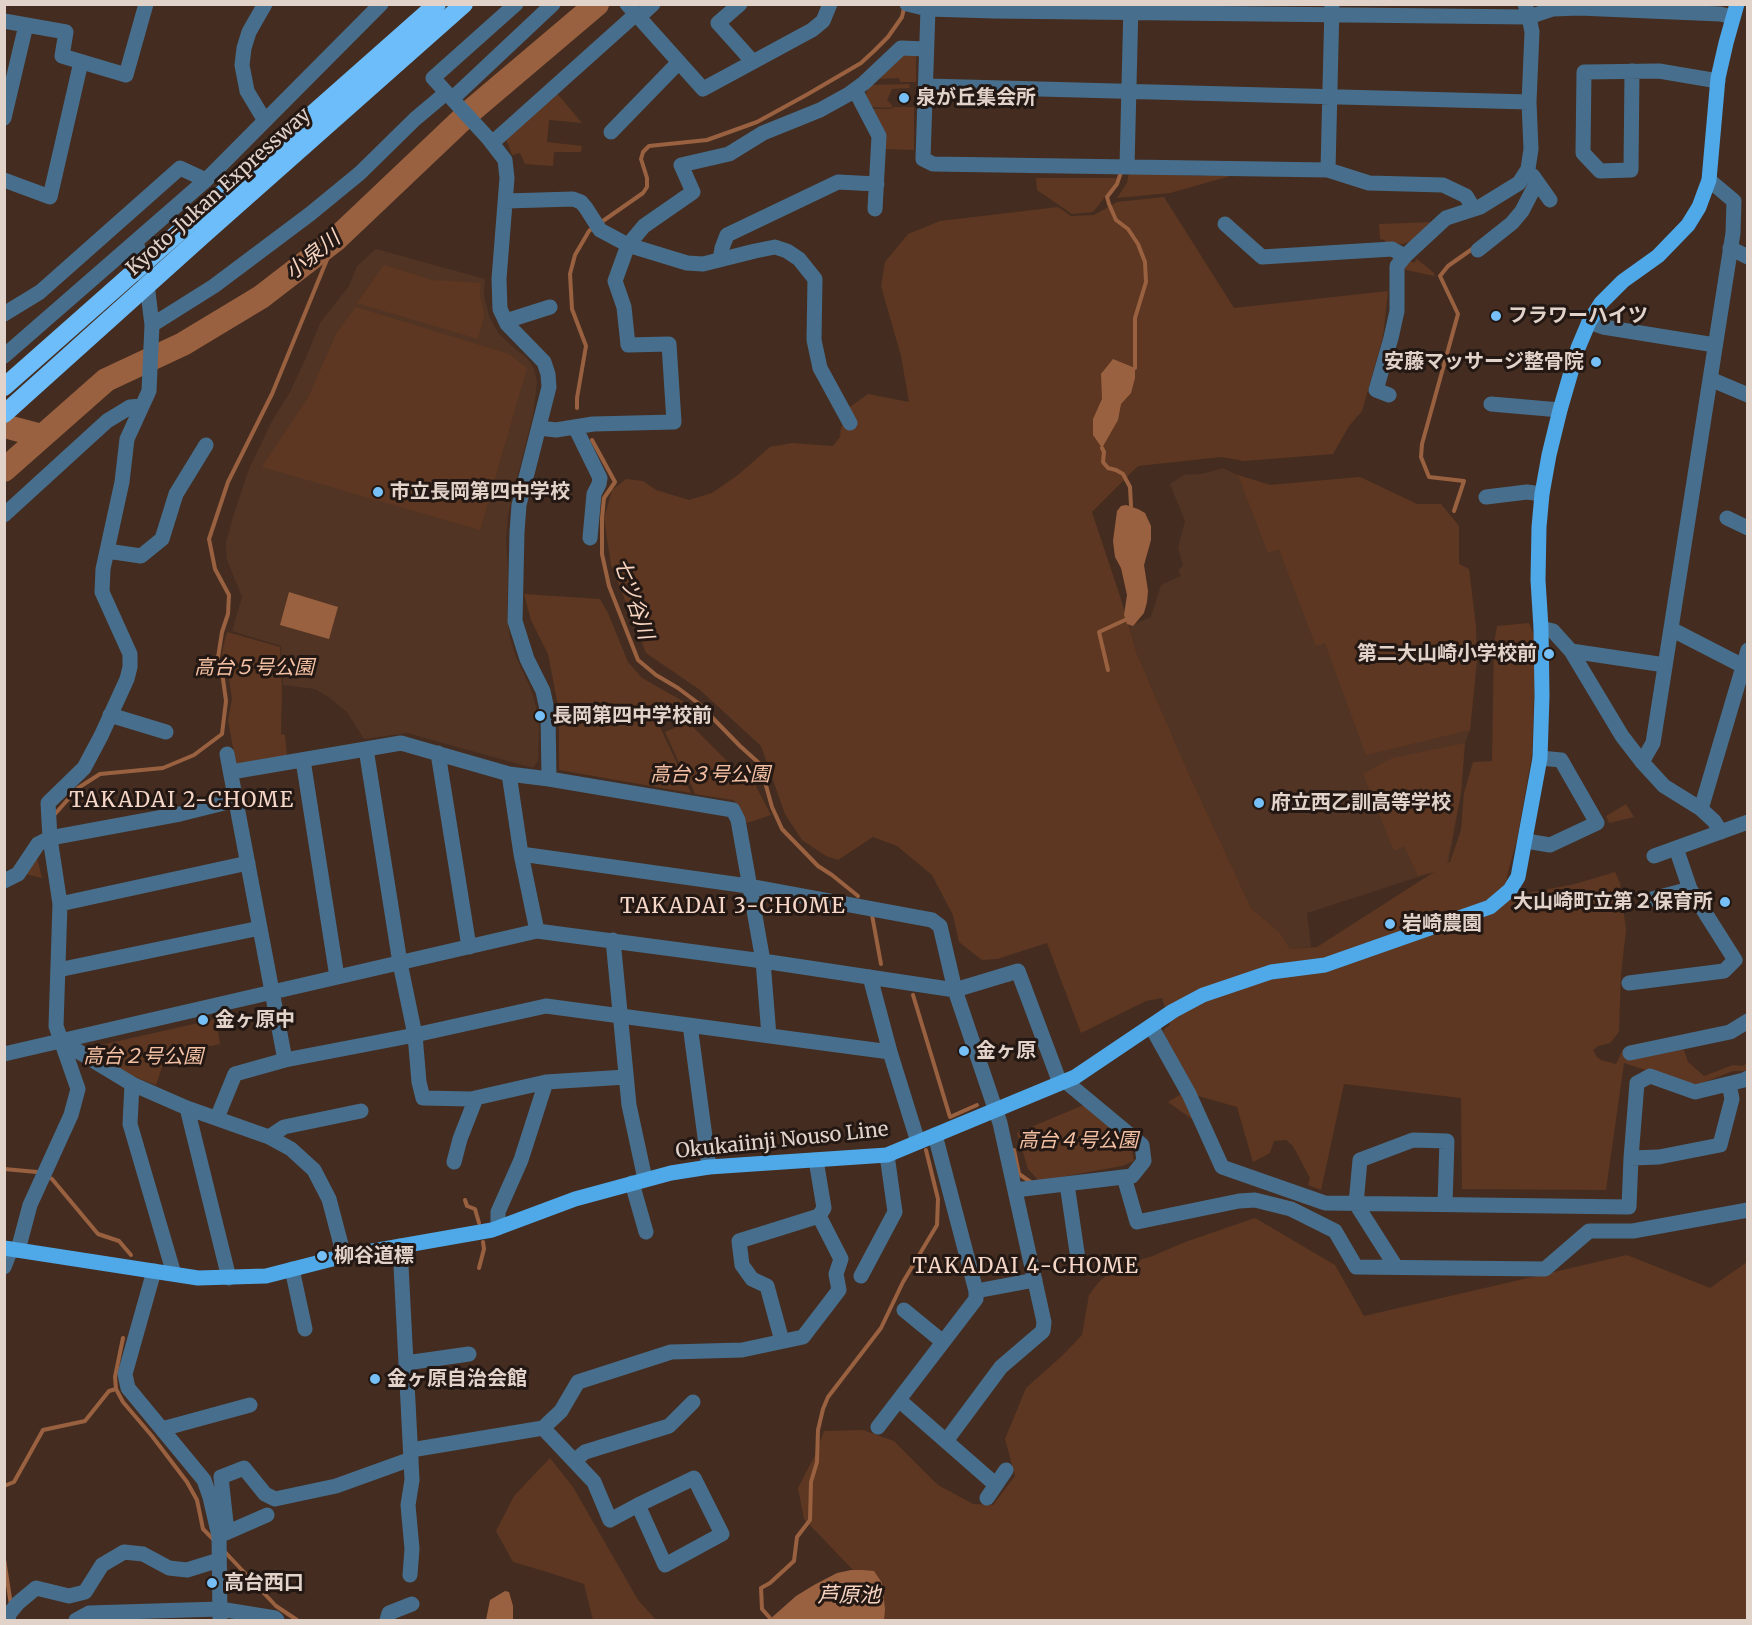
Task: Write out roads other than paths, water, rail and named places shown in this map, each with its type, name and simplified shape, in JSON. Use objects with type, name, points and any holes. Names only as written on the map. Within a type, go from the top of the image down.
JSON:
[{"type":"highway","points":[[352,80],[426,4]]},
{"type":"highway","name":"Kyoto-Jukan Expressway","points":[[4,387],[437,4]]},
{"type":"highway","name":"Kyoto-Jukan Expressway","points":[[4,414],[464,4]]},
{"type":"main road","name":"Okukaiinji Nouso Line","points":[[11,1249],[198,1278],[266,1276],[344,1256],[498,1228],[575,1199],[639,1181],[710,1167],[887,1155],[1075,1077],[1173,1011],[1203,995],[1271,972],[1325,965],[1490,907],[1510,890],[1518,877],[1540,758],[1539,526],[1549,455],[1560,410],[1578,348],[1601,303],[1623,281],[1658,256],[1688,225],[1699,207],[1709,180],[1718,81],[1735,11]]},
{"type":"street","points":[[4,21],[66,32],[62,56],[126,75],[146,4]]},
{"type":"street","points":[[265,4],[249,32],[242,65],[247,91],[265,121]]},
{"type":"street","points":[[4,356],[206,180],[381,4]]},
{"type":"street","points":[[516,4],[433,78],[490,140],[505,160],[507,178],[499,279],[500,309],[506,321],[544,362],[548,374],[549,387],[519,505],[515,621],[527,659],[543,691],[548,714],[549,778]]},
{"type":"street","points":[[151,329],[214,286],[310,214],[360,173],[415,118],[450,99],[553,4]]},
{"type":"street","points":[[490,140],[634,11],[653,4]]},
{"type":"street","points":[[740,4],[718,23],[753,62]]},
{"type":"street","points":[[634,11],[703,89],[813,30],[823,21],[830,4]]},
{"type":"street","points":[[1474,209],[1466,196],[1443,185],[1369,183],[1328,170],[933,164],[923,159],[927,86],[926,49],[917,7],[1532,12],[1579,8],[1720,14],[1735,11]]},
{"type":"street","points":[[1126,167],[1131,8]]},
{"type":"street","points":[[1328,170],[1332,10]]},
{"type":"street","points":[[1389,395],[1376,390],[1397,311],[1397,266],[1446,218],[1474,209],[1519,183],[1528,169],[1531,149],[1529,102],[1532,12]]},
{"type":"street","points":[[4,118],[26,25]]},
{"type":"street","points":[[539,428],[556,430],[583,426],[674,422],[669,344],[628,345],[624,307],[615,281],[628,245],[644,226],[693,192],[681,165],[729,153],[763,133],[820,110],[855,90],[901,48],[926,49]]},
{"type":"street","points":[[4,180],[50,196],[81,62]]},
{"type":"street","points":[[611,132],[679,62]]},
{"type":"street","points":[[1632,71],[1631,170],[1600,171],[1583,153],[1584,72],[1632,71],[1659,71],[1718,81]]},
{"type":"street","points":[[927,86],[1529,102]]},
{"type":"street","points":[[855,90],[879,136],[875,209]]},
{"type":"street","points":[[4,314],[40,292],[180,168],[206,180]]},
{"type":"street","points":[[1528,169],[1550,200]]},
{"type":"street","points":[[1642,762],[1653,743],[1732,241],[1734,201],[1709,180]]},
{"type":"street","points":[[720,260],[727,235],[737,230],[838,182],[877,184]]},
{"type":"street","points":[[1478,250],[1512,223],[1522,211],[1537,182]]},
{"type":"street","points":[[506,201],[573,199],[581,202],[597,224],[628,245],[687,263],[703,264],[776,247],[787,251],[803,264],[814,279],[814,340],[820,368],[850,423]]},
{"type":"street","points":[[1732,241],[1748,218]]},
{"type":"street","points":[[1225,224],[1262,257],[1392,249],[1405,256]]},
{"type":"street","points":[[1732,241],[1748,257]]},
{"type":"street","points":[[4,1267],[71,1115],[78,1089],[56,1026],[60,904],[50,838],[48,803],[84,768],[127,679],[130,667],[130,654],[102,592],[103,569],[122,482],[127,439],[149,391],[151,329],[147,284],[136,242]]},
{"type":"street","points":[[506,321],[550,307]]},
{"type":"street","points":[[1590,322],[1603,327],[1715,345]]},
{"type":"street","points":[[1710,379],[1748,395]]},
{"type":"street","points":[[1491,404],[1560,410]]},
{"type":"street","points":[[4,515],[107,421],[130,407],[142,406]]},
{"type":"street","points":[[583,426],[600,478],[594,494],[590,538]]},
{"type":"street","points":[[107,551],[141,556],[162,539],[176,494],[206,446]]},
{"type":"street","points":[[1486,497],[1527,492],[1542,494]]},
{"type":"street","points":[[1727,518],[1748,528]]},
{"type":"street","points":[[1541,628],[1553,631],[1570,651],[1622,736],[1642,762],[1664,786],[1701,809],[1714,821],[1721,832]]},
{"type":"street","points":[[1671,629],[1743,666]]},
{"type":"street","points":[[1701,809],[1748,650]]},
{"type":"street","points":[[1570,651],[1665,665]]},
{"type":"street","points":[[110,715],[166,732]]},
{"type":"street","points":[[231,772],[401,743],[509,774],[549,778],[733,810],[738,820],[763,961],[769,1036]]},
{"type":"street","points":[[366,749],[400,963],[415,1035],[419,1082],[423,1098],[476,1098],[546,1082],[626,1077]]},
{"type":"street","points":[[438,753],[469,947]]},
{"type":"street","points":[[227,754],[285,1060]]},
{"type":"street","points":[[1526,841],[1550,845],[1597,823],[1561,760],[1540,758]]},
{"type":"street","points":[[303,760],[337,977]]},
{"type":"street","points":[[509,774],[521,854],[537,931]]},
{"type":"street","points":[[4,881],[18,874],[38,844],[50,838],[180,814],[236,800]]},
{"type":"street","points":[[1654,856],[1721,832],[1744,827]]},
{"type":"street","points":[[1629,983],[1724,971],[1735,960],[1690,889],[1676,848]]},
{"type":"street","points":[[521,854],[748,886],[932,920],[940,926],[955,990],[1000,1123],[1044,1322],[1043,1331],[1002,1367],[946,1441]]},
{"type":"street","points":[[60,904],[248,863]]},
{"type":"street","points":[[1652,899],[1690,889]]},
{"type":"street","points":[[58,970],[260,928]]},
{"type":"street","points":[[6,1057],[61,1041],[537,931],[763,961],[955,990],[1018,972],[1063,1082],[1142,1145],[1144,1161],[1132,1176],[1015,1190]]},
{"type":"street","points":[[613,940],[629,1105],[646,1232]]},
{"type":"street","points":[[870,977],[918,1142]]},
{"type":"street","points":[[217,1118],[235,1074],[285,1060],[415,1035],[546,1006],[890,1052]]},
{"type":"street","points":[[1630,1053],[1730,1032],[1748,1020]]},
{"type":"street","points":[[690,1025],[710,1167]]},
{"type":"street","points":[[1150,1026],[1189,1094],[1222,1167],[1325,1203],[1629,1206],[1637,1083],[1650,1076],[1695,1092],[1748,1078]]},
{"type":"street","points":[[61,1041],[132,1084],[187,1108],[269,1137],[291,1149],[314,1170],[329,1198],[344,1256]]},
{"type":"street","points":[[498,1228],[498,1212],[521,1161],[546,1082]]},
{"type":"street","points":[[132,1084],[130,1124],[174,1274]]},
{"type":"street","points":[[1631,1158],[1659,1157],[1720,1144],[1732,1099],[1729,1084]]},
{"type":"street","points":[[454,1162],[460,1139],[476,1098]]},
{"type":"street","points":[[187,1108],[229,1278]]},
{"type":"street","points":[[269,1137],[284,1127],[361,1111]]},
{"type":"street","points":[[878,1428],[976,1299],[976,1291],[935,1135]]},
{"type":"street","points":[[1396,1266],[1356,1204],[1360,1160],[1413,1140],[1447,1141],[1445,1204]]},
{"type":"street","points":[[861,1276],[895,1212],[887,1155]]},
{"type":"street","points":[[782,1341],[767,1286],[752,1279],[742,1265],[740,1241],[819,1216],[824,1208],[816,1160]]},
{"type":"street","points":[[1124,1177],[1137,1222],[1239,1201],[1255,1200],[1291,1209],[1335,1231],[1356,1267],[1545,1269],[1589,1231],[1633,1231],[1748,1210]]},
{"type":"street","points":[[1067,1184],[1078,1259]]},
{"type":"street","points":[[220,1615],[219,1560],[223,1534],[221,1477],[244,1468],[265,1494],[275,1499],[336,1486],[411,1454],[543,1428],[561,1411],[578,1382],[671,1352],[742,1350],[803,1338],[839,1290],[836,1274],[841,1259],[819,1216]]},
{"type":"street","points":[[400,1246],[412,1480],[408,1505],[412,1549],[410,1575]]},
{"type":"street","points":[[292,1269],[304,1329]]},
{"type":"street","points":[[154,1271],[125,1374],[128,1388],[204,1480],[223,1534]]},
{"type":"street","points":[[976,1291],[1035,1280]]},
{"type":"street","points":[[904,1310],[943,1342]]},
{"type":"street","points":[[406,1363],[469,1354]]},
{"type":"street","points":[[899,1400],[946,1441],[991,1492],[1006,1470]]},
{"type":"street","points":[[574,1461],[585,1452],[669,1426],[693,1402]]},
{"type":"street","points":[[162,1429],[250,1405]]},
{"type":"street","points":[[543,1428],[594,1482],[610,1520],[638,1505],[694,1478],[722,1534],[665,1565],[638,1505]]},
{"type":"street","points":[[223,1534],[267,1515]]},
{"type":"street","points":[[12,1613],[36,1588],[69,1596],[86,1592],[102,1565],[124,1552],[143,1554],[169,1568],[187,1570],[219,1560]]},
{"type":"street","points":[[387,1620],[390,1613],[412,1604]]},
{"type":"street","points":[[76,1620],[89,1614],[220,1615],[277,1620]]},
{"type":"water","points":[[1113,359],[1135,368],[1135,378],[1131,393],[1121,404],[1118,420],[1102,448],[1093,435],[1093,419],[1102,399],[1101,374]]},
{"type":"water","points":[[1126,505],[1145,513],[1151,526],[1151,540],[1144,565],[1148,591],[1147,602],[1144,613],[1133,626],[1127,624],[1124,615],[1127,595],[1121,568],[1115,557],[1113,541],[1117,511],[1121,506]]},
{"type":"water","points":[[289,592],[338,607],[329,639],[280,625]]},
{"type":"water","name":"芦原池","points":[[851,1570],[874,1571],[882,1583],[884,1620],[769,1620],[796,1596],[814,1585],[837,1573]]},
{"type":"water","points":[[505,1591],[509,1592],[513,1606],[513,1620],[486,1620],[490,1600]]},
{"type":"waterway","name":"小泉川","points":[[4,470],[106,380],[183,344],[261,297],[335,240],[472,110],[597,4]]},
{"type":"waterway","points":[[600,223],[643,193],[647,187],[647,178],[641,159],[643,152],[649,146],[707,140],[757,122],[861,63],[888,37],[902,17],[904,8]]},
{"type":"waterway","points":[[1121,172],[1117,184],[1107,197],[1116,220],[1128,229],[1138,244],[1145,262],[1146,282],[1135,318],[1135,368]]},
{"type":"waterway","name":"七ツ谷川","points":[[577,408],[586,346],[572,309],[570,274],[575,255],[589,231],[594,227]]},
{"type":"waterway","points":[[55,814],[78,788],[100,774],[163,768],[194,755],[222,734],[226,701],[223,679],[217,664],[222,632],[228,614],[229,595],[215,569],[209,539],[228,482],[272,394],[335,240]]},
{"type":"waterway","points":[[1454,511],[1464,481],[1429,477],[1421,457],[1422,444],[1458,314],[1440,276],[1448,266],[1475,247]]},
{"type":"waterway","points":[[4,426],[42,436]]},
{"type":"waterway","name":"七ツ谷川","points":[[592,440],[615,482],[604,498],[602,554],[609,586],[638,660],[698,703],[760,764],[772,807],[782,829],[818,866],[858,896]]},
{"type":"waterway","points":[[1102,448],[1103,462],[1108,468],[1123,474],[1130,487],[1131,506]]},
{"type":"waterway","points":[[1108,670],[1099,632],[1125,620]]},
{"type":"waterway","name":"七ツ谷川","points":[[872,915],[881,964]]},
{"type":"waterway","name":"七ツ谷川","points":[[913,995],[950,1117],[977,1105]]},
{"type":"waterway","points":[[770,1618],[762,1609],[761,1588],[770,1583],[794,1561],[797,1537],[810,1520],[811,1482],[817,1462],[818,1430],[828,1397],[881,1328],[903,1282],[937,1225],[938,1199],[926,1150]]},
{"type":"waterway","points":[[1014,1150],[1019,1174],[1032,1183]]},
{"type":"waterway","points":[[4,1169],[41,1174]]},
{"type":"waterway","points":[[48,1177],[98,1234],[119,1241],[131,1255]]},
{"type":"waterway","points":[[465,1200],[467,1206],[475,1209],[479,1223]]},
{"type":"waterway","points":[[479,1268],[484,1249],[483,1242]]},
{"type":"waterway","points":[[123,1338],[115,1377],[116,1389],[123,1402],[187,1482],[197,1500],[203,1529],[215,1541]]},
{"type":"waterway","points":[[4,1486],[14,1482],[43,1430],[85,1421],[109,1391],[116,1389]]},
{"type":"waterway","points":[[224,1551],[276,1606],[297,1620]]},
{"type":"waterway","points":[[4,1559],[11,1605]]},
{"type":"place","name":"泉が丘集会所","points":[[904,98]]},
{"type":"place","name":"フラワーハイツ","points":[[1496,316]]},
{"type":"place","name":"安藤マッサージ整骨院","points":[[1596,362]]},
{"type":"place","name":"市立長岡第四中学校","points":[[378,492]]},
{"type":"place","name":"第二大山崎小学校前","points":[[1549,654]]},
{"type":"place","name":"長岡第四中学校前","points":[[540,716]]},
{"type":"place","name":"府立西乙訓高等学校","points":[[1259,803]]},
{"type":"place","name":"大山崎町立第２保育所","points":[[1725,902]]},
{"type":"place","name":"岩崎農園","points":[[1390,924]]},
{"type":"place","name":"金ヶ原中","points":[[203,1020]]},
{"type":"place","name":"金ヶ原","points":[[964,1051]]},
{"type":"place","name":"柳谷道標","points":[[322,1256]]},
{"type":"place","name":"金ヶ原自治会館","points":[[375,1379]]},
{"type":"place","name":"高台西口","points":[[212,1583]]},
{"type":"district","name":"TAKADAI 2-CHOME","points":[[182,801]]},
{"type":"district","name":"TAKADAI 3-CHOME","points":[[733,907]]},
{"type":"district","name":"TAKADAI 4-CHOME","points":[[1026,1267]]},
{"type":"park label","name":"高台５号公園","points":[[254,668]]},
{"type":"park label","name":"高台３号公園","points":[[710,775]]},
{"type":"park label","name":"高台２号公園","points":[[143,1057]]},
{"type":"park label","name":"高台４号公園","points":[[1078,1141]]}]
